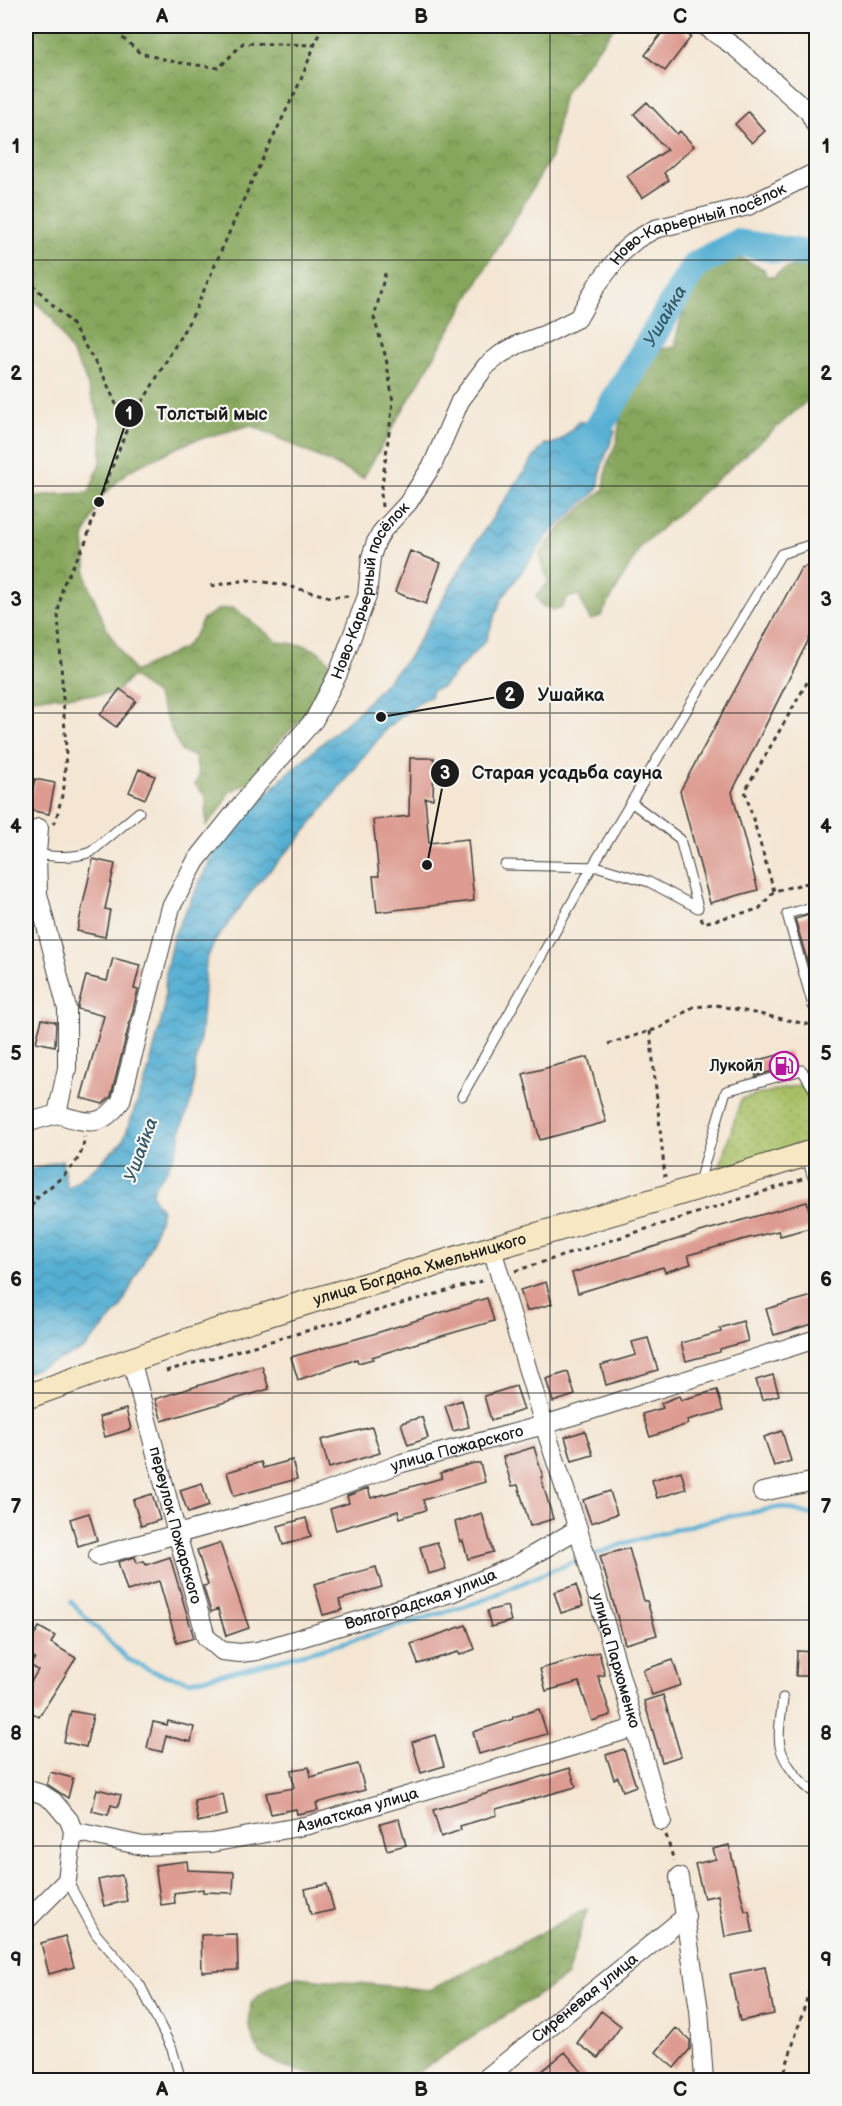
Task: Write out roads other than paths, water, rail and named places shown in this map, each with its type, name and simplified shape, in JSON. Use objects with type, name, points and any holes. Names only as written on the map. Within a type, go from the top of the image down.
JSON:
[{"type":"street","points":[[705,26],[736,48],[814,113]]},
{"type":"street","name":"Ново-Карьерный посёлок","points":[[57,1114],[83,1122],[97,1120],[111,1116],[121,1101],[171,907],[196,861],[219,830],[314,720],[338,674],[367,596],[371,557],[376,542],[383,530],[408,503],[433,464],[460,401],[486,366],[519,344],[578,318],[597,285],[623,251],[637,239],[655,229],[748,206],[816,172]]},
{"type":"street","points":[[26,1123],[57,1114],[67,1068],[67,1009],[38,894],[31,853],[39,828]]},
{"type":"street","name":"улица Богдана Хмельницкого","points":[[26,1396],[134,1369],[303,1304],[698,1186],[812,1164]]},
{"type":"street","name":"улица Пархоменко","points":[[492,1249],[544,1425],[578,1529],[662,1821]]},
{"type":"street","name":"улица Пожарского","points":[[98,1556],[318,1495],[402,1463],[544,1425],[816,1339]]},
{"type":"street","name":"переулок Пожарского","points":[[134,1369],[206,1637],[222,1651],[240,1653],[257,1651]]},
{"type":"street","points":[[762,1492],[816,1481]]},
{"type":"street","name":"Волгоградская улица","points":[[257,1651],[451,1593],[514,1566],[578,1529]]},
{"type":"street","name":"Азиатская улица","points":[[73,1831],[143,1846],[211,1843],[309,1825],[634,1728]]},
{"type":"street","points":[[26,1789],[42,1794],[53,1801],[69,1820],[73,1831],[67,1881],[26,1921]]},
{"type":"street","points":[[679,1877],[699,2010],[704,2080]]},
{"type":"street","name":"Сиреневая улица","points":[[484,2080],[686,1916]]},
{"type":"lane","points":[[462,1096],[592,867],[781,554],[816,543]]},
{"type":"lane","points":[[504,865],[599,867],[649,882],[698,908],[680,838],[631,802]]},
{"type":"lane","points":[[31,853],[67,858],[91,852],[139,812]]},
{"type":"lane","points":[[812,907],[787,914],[813,1006],[816,1005]]},
{"type":"lane","points":[[698,1186],[726,1090],[802,1070],[816,1093]]},
{"type":"lane","points":[[783,1698],[780,1746],[791,1770],[816,1794]]},
{"type":"lane","points":[[67,1881],[96,1934],[140,1985],[172,2049],[181,2080]]},
{"type":"water","points":[[579,421],[615,431],[602,465],[598,489],[548,535],[501,600],[486,640],[442,687],[432,690],[430,697],[422,700],[386,729],[300,838],[258,883],[215,941],[206,961],[201,1032],[193,1095],[181,1130],[179,1145],[152,1193],[162,1210],[151,1245],[120,1309],[84,1349],[26,1373],[26,1171],[62,1160],[67,1189],[123,1141],[147,1076],[164,1010],[166,970],[173,937],[212,857],[237,824],[287,774],[358,712],[409,657],[475,544],[534,457],[545,444],[559,441]]},
{"type":"waterway","name":"Ушайка","points":[[577,459],[602,422],[695,265],[738,243],[816,255]]},
{"type":"waterway","points":[[590,1556],[629,1542],[715,1519],[782,1507],[816,1516]]},
{"type":"waterway","points":[[71,1602],[127,1659],[157,1673],[190,1681],[339,1644],[481,1601],[582,1559]]},
{"type":"place","name":"Толстый мыс","points":[[99,502]]},
{"type":"place","name":"Ушайка","points":[[381,717]]},
{"type":"place","name":"Старая усадьба сауна","points":[[427,865]]},
{"type":"place","name":"Лукойл","points":[[784,1066]]}]
